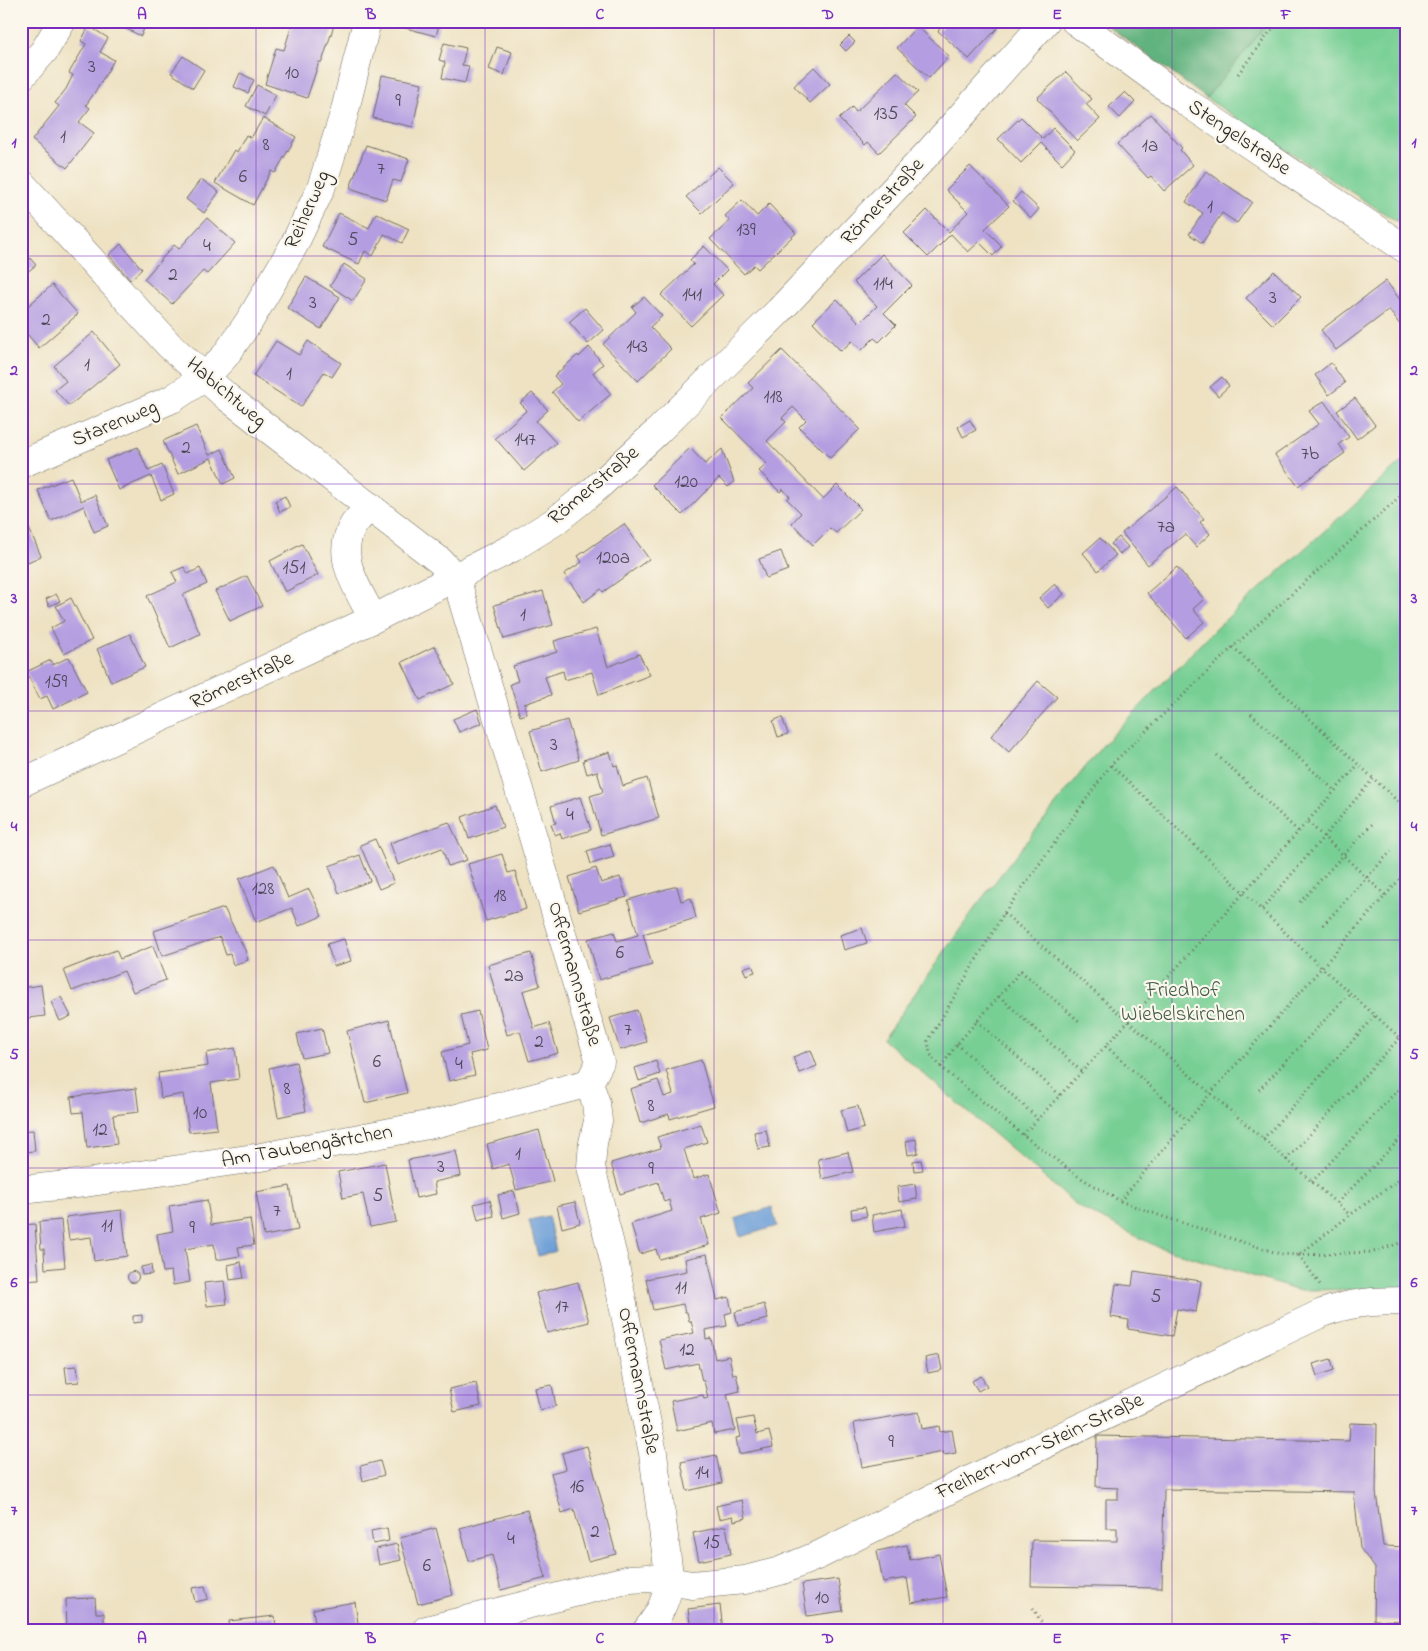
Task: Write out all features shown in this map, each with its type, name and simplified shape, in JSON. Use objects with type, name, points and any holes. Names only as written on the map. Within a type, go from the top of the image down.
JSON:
[{"type":"street","points":[[21,77],[44,51],[62,21]]},
{"type":"street","name":"Reiherweg","points":[[205,378],[225,356],[250,320],[294,245],[321,188],[344,114],[367,21]]},
{"type":"street","name":"Römerstraße","points":[[21,784],[373,619],[512,548],[554,522],[593,491],[657,432],[786,304],[930,151],[1046,21]]},
{"type":"street","name":"Stengelstraße","points":[[1075,21],[1188,104],[1407,250]]},
{"type":"street","name":"Habichtweg","points":[[21,183],[169,345],[205,378],[440,561],[456,578]]},
{"type":"street","name":"Starenweg","points":[[21,464],[172,399],[205,378]]},
{"type":"street","points":[[371,507],[354,523],[345,544],[347,566],[373,619]]},
{"type":"street","name":"Offermannstraße","points":[[456,578],[600,1062],[589,1083],[596,1103],[598,1121],[592,1143],[591,1167],[615,1265],[653,1452],[670,1582]]},
{"type":"street","name":"Am Taubengärtchen","points":[[21,1190],[85,1183],[261,1157],[438,1124],[589,1083]]},
{"type":"street","name":"Freiherr-vom-Stein-Straße","points":[[426,1630],[630,1579],[649,1578],[692,1585],[745,1580],[780,1571],[804,1562],[958,1485],[1322,1313],[1340,1306],[1373,1301],[1407,1301]]},
{"type":"street","points":[[647,1630],[658,1615],[666,1599],[670,1582]]},
{"type":"path","points":[[1238,74],[1278,21]]},
{"type":"path","points":[[1407,490],[1233,647],[1110,765],[1004,913],[928,1041],[930,1054],[941,1067],[1023,1135],[1076,1175],[1120,1201],[1280,1254],[1373,1252],[1407,1239]]},
{"type":"path","points":[[1233,647],[1407,810]]},
{"type":"path","points":[[1251,714],[1335,791]]},
{"type":"path","points":[[1217,755],[1299,832]]},
{"type":"path","points":[[1110,765],[1321,967],[1407,1044]]},
{"type":"path","points":[[1023,1135],[1245,893],[1358,765]]},
{"type":"path","points":[[1262,909],[1373,779]]},
{"type":"path","points":[[1308,822],[1385,895]]},
{"type":"path","points":[[1300,902],[1374,822]]},
{"type":"path","points":[[1323,925],[1394,848]]},
{"type":"path","points":[[1120,1201],[1210,1094],[1407,871]]},
{"type":"path","points":[[1004,913],[1350,1215]]},
{"type":"path","points":[[941,1067],[977,1021],[1021,971],[1079,1022]]},
{"type":"path","points":[[1259,1090],[1350,993]]},
{"type":"path","points":[[999,996],[1082,1072]]},
{"type":"path","points":[[1263,1140],[1375,1016]]},
{"type":"path","points":[[977,1021],[1060,1095]]},
{"type":"path","points":[[1286,1160],[1407,1030]]},
{"type":"path","points":[[958,1044],[1038,1119]]},
{"type":"path","points":[[1106,1046],[1188,1120]]},
{"type":"path","points":[[1312,1182],[1407,1080]]},
{"type":"path","points":[[1337,1203],[1407,1132]]},
{"type":"path","points":[[1299,1255],[1407,1174]]},
{"type":"path","points":[[1299,1255],[1324,1291],[1340,1306]]},
{"type":"path","points":[[1033,1608],[1046,1630]]},
{"type":"green space","points":[[1101,21],[1270,21],[1206,98]]},
{"type":"green space","points":[[1270,21],[1407,21],[1407,228],[1206,98]]},
{"type":"green space","name":"Friedhof Wiebelskirchen","points":[[1407,457],[1407,1289],[1296,1290],[1156,1246],[1080,1208],[883,1039],[980,901],[1102,746],[1215,629]]},
{"type":"green space","points":[[1222,1624],[1341,1629],[1221,1630]]},
{"type":"water","points":[[772,1207],[777,1226],[740,1237],[735,1219]]},
{"type":"water","points":[[548,1216],[556,1251],[538,1256],[529,1220]]},
{"type":"building","points":[[110,21],[147,21],[141,36]]},
{"type":"building","points":[[293,21],[335,22],[322,62],[319,62],[307,98],[265,84],[276,48],[284,50]]},
{"type":"building","points":[[400,21],[440,21],[436,36],[398,26]]},
{"type":"building","points":[[947,21],[1004,21],[969,59],[938,31]]},
{"type":"building","points":[[89,26],[108,38],[100,52],[114,60],[86,105],[90,108],[79,122],[94,133],[67,168],[32,140],[59,106],[55,103],[66,89],[73,75],[69,73],[86,44],[81,41]]},
{"type":"building","points":[[917,26],[949,56],[929,78],[897,48]]},
{"type":"building","points":[[849,36],[855,42],[846,51],[840,45]]},
{"type":"building","points":[[444,43],[466,48],[462,65],[469,66],[465,83],[442,78],[445,62],[439,60]]},
{"type":"building","points":[[497,47],[512,52],[504,75],[489,69]]},
{"type":"building","points":[[183,56],[204,70],[193,88],[171,73]]},
{"type":"building","points":[[814,67],[830,84],[810,103],[794,86]]},
{"type":"building","points":[[897,72],[918,92],[904,105],[916,117],[879,153],[868,142],[865,145],[839,119],[852,107],[856,112]]},
{"type":"building","points":[[1066,72],[1092,99],[1086,104],[1100,119],[1077,141],[1037,98]]},
{"type":"building","points":[[240,73],[254,80],[248,93],[234,87]]},
{"type":"building","points":[[382,75],[422,83],[413,127],[373,118]]},
{"type":"building","points":[[257,85],[276,95],[265,116],[246,106]]},
{"type":"building","points":[[1125,92],[1135,102],[1120,118],[1109,107]]},
{"type":"building","points":[[1151,114],[1182,148],[1180,150],[1193,165],[1164,191],[1151,176],[1148,178],[1117,144]]},
{"type":"building","points":[[1021,117],[1043,139],[1053,128],[1075,150],[1062,164],[1041,143],[1021,163],[998,139]]},
{"type":"building","points":[[263,118],[296,137],[275,173],[271,171],[253,205],[215,183],[234,150],[237,152],[246,135],[251,138]]},
{"type":"building","points":[[366,145],[409,159],[401,182],[393,180],[386,200],[350,188]]},
{"type":"building","points":[[970,166],[1009,206],[985,229],[1002,246],[993,256],[979,242],[968,252],[951,234],[928,257],[904,233],[927,210],[949,232],[968,212],[946,190]]},
{"type":"building","points":[[718,167],[734,183],[702,213],[686,197]]},
{"type":"building","points":[[1206,171],[1252,202],[1237,223],[1222,213],[1202,243],[1189,234],[1203,213],[1186,202]]},
{"type":"building","points":[[201,179],[219,192],[204,213],[186,199]]},
{"type":"building","points":[[1021,192],[1039,209],[1031,218],[1013,201]]},
{"type":"building","points":[[742,200],[757,216],[769,204],[796,233],[758,269],[754,265],[744,274],[710,239],[730,221],[725,216]]},
{"type":"building","points":[[339,213],[369,228],[376,213],[409,229],[402,243],[384,234],[373,256],[365,251],[359,264],[322,247]]},
{"type":"building","points":[[207,218],[235,243],[207,274],[203,271],[172,304],[144,279],[174,245],[179,249]]},
{"type":"building","points":[[121,244],[142,269],[130,280],[109,255]]},
{"type":"building","points":[[704,246],[727,270],[713,284],[723,295],[691,326],[661,295],[694,264],[690,260]]},
{"type":"building","points":[[21,248],[36,265],[21,277]]},
{"type":"building","points":[[882,254],[912,285],[884,313],[896,325],[879,342],[874,338],[862,350],[852,341],[841,351],[813,322],[837,299],[860,323],[877,306],[854,282]]},
{"type":"building","points":[[344,264],[367,279],[353,301],[330,286]]},
{"type":"building","points":[[1274,271],[1301,297],[1273,325],[1246,298]]},
{"type":"building","points":[[306,277],[340,297],[321,329],[287,308]]},
{"type":"building","points":[[1386,281],[1401,301],[1407,297],[1407,334],[1389,310],[1336,350],[1321,330]]},
{"type":"building","points":[[52,285],[78,314],[39,348],[21,327],[21,312]]},
{"type":"building","points":[[644,297],[662,316],[650,327],[671,349],[638,381],[603,344],[636,312],[632,307]]},
{"type":"building","points":[[585,308],[604,330],[588,344],[569,322]]},
{"type":"building","points":[[94,332],[120,364],[69,406],[55,390],[66,381],[54,366]]},
{"type":"building","points":[[276,341],[299,355],[308,341],[341,363],[332,377],[324,372],[301,407],[253,376]]},
{"type":"building","points":[[589,347],[603,364],[593,373],[611,394],[578,422],[552,392],[561,384],[554,376]]},
{"type":"building","points":[[782,350],[860,429],[830,458],[799,427],[806,420],[793,407],[782,418],[786,422],[767,441],[823,499],[837,485],[861,509],[836,533],[830,528],[813,545],[792,523],[801,513],[787,499],[790,497],[783,489],[780,492],[759,471],[767,464],[722,418],[753,388],[748,383]]},
{"type":"building","points":[[1331,363],[1345,383],[1329,395],[1315,375]]},
{"type":"building","points":[[1222,377],[1229,386],[1218,396],[1210,387]]},
{"type":"building","points":[[532,393],[548,410],[536,421],[556,443],[524,471],[495,438],[527,410],[520,403]]},
{"type":"building","points":[[1355,398],[1375,425],[1357,439],[1337,411]]},
{"type":"building","points":[[1324,401],[1349,437],[1339,444],[1345,453],[1298,486],[1275,455],[1319,424],[1309,411]]},
{"type":"building","points":[[970,420],[976,430],[963,437],[958,427]]},
{"type":"building","points":[[196,426],[209,455],[222,449],[235,478],[223,484],[211,458],[178,474],[163,441]]},
{"type":"building","points":[[138,447],[148,471],[162,465],[174,494],[161,500],[151,476],[119,490],[106,460]]},
{"type":"building","points":[[690,448],[705,464],[722,449],[734,482],[728,487],[719,478],[682,515],[652,485]]},
{"type":"building","points":[[71,477],[81,501],[95,495],[108,526],[94,532],[84,506],[51,521],[38,490]]},
{"type":"building","points":[[1177,487],[1204,519],[1200,522],[1210,534],[1196,547],[1185,534],[1148,565],[1122,533]]},
{"type":"building","points":[[285,496],[290,507],[280,512],[275,501]]},
{"type":"building","points":[[624,524],[649,559],[603,592],[601,589],[584,602],[564,574],[582,562],[578,556]]},
{"type":"building","points":[[28,526],[41,556],[28,562],[21,547],[21,529]]},
{"type":"building","points":[[1119,537],[1128,547],[1120,554],[1111,544]]},
{"type":"building","points":[[1100,538],[1116,555],[1098,571],[1083,553]]},
{"type":"building","points":[[302,544],[318,575],[285,592],[270,561]]},
{"type":"building","points":[[781,551],[788,570],[766,578],[759,559]]},
{"type":"building","points":[[184,567],[188,574],[200,568],[207,584],[183,595],[200,634],[170,648],[147,596],[177,582],[172,572]]},
{"type":"building","points":[[1177,567],[1204,599],[1193,609],[1204,622],[1186,638],[1147,593]]},
{"type":"building","points":[[247,576],[262,606],[230,621],[215,591]]},
{"type":"building","points":[[1055,584],[1064,594],[1048,608],[1039,598]]},
{"type":"building","points":[[543,591],[553,625],[504,639],[494,605]]},
{"type":"building","points":[[56,594],[60,601],[49,606],[46,599]]},
{"type":"building","points":[[71,598],[92,640],[64,654],[51,628],[64,621],[56,606]]},
{"type":"building","points":[[596,629],[608,667],[639,654],[650,675],[599,695],[592,672],[565,680],[563,671],[545,677],[551,695],[524,704],[527,714],[520,716],[510,684],[518,681],[513,666],[557,652],[554,641]]},
{"type":"building","points":[[130,634],[145,667],[111,682],[97,649]]},
{"type":"building","points":[[435,646],[454,684],[420,700],[402,662]]},
{"type":"building","points":[[69,657],[87,692],[53,709],[47,696],[40,699],[26,672],[51,660],[53,665]]},
{"type":"building","points":[[1038,681],[1057,697],[1009,752],[991,736]]},
{"type":"building","points":[[21,701],[26,711],[21,713]]},
{"type":"building","points":[[477,709],[482,723],[459,732],[453,719]]},
{"type":"building","points":[[21,713],[26,723],[21,726]]},
{"type":"building","points":[[782,717],[788,734],[778,737],[773,721]]},
{"type":"building","points":[[567,720],[579,760],[542,772],[530,731]]},
{"type":"building","points":[[610,752],[614,766],[617,765],[623,786],[647,778],[659,818],[601,835],[590,796],[603,792],[597,771],[587,774],[583,760]]},
{"type":"building","points":[[580,797],[591,830],[562,839],[560,833],[555,835],[551,824],[556,823],[551,806]]},
{"type":"building","points":[[495,805],[503,827],[469,839],[462,817]]},
{"type":"building","points":[[449,822],[467,860],[448,866],[442,848],[398,865],[390,843]]},
{"type":"building","points":[[375,839],[394,883],[379,889],[360,845]]},
{"type":"building","points":[[610,844],[614,857],[591,864],[587,851]]},
{"type":"building","points":[[502,854],[508,873],[515,871],[526,909],[486,921],[468,864]]},
{"type":"building","points":[[360,855],[370,881],[339,893],[329,866]]},
{"type":"building","points":[[274,865],[288,898],[309,889],[322,916],[299,926],[292,908],[256,922],[239,879]]},
{"type":"building","points":[[596,868],[601,883],[620,877],[627,897],[579,911],[569,877]]},
{"type":"building","points":[[677,886],[681,901],[691,898],[696,918],[643,934],[652,965],[599,980],[588,939],[614,932],[617,941],[638,935],[628,900]]},
{"type":"building","points":[[224,908],[248,960],[233,965],[230,954],[226,955],[220,937],[162,956],[154,931]]},
{"type":"building","points":[[862,928],[867,943],[844,950],[840,935]]},
{"type":"building","points":[[344,939],[351,961],[334,966],[327,944]]},
{"type":"building","points":[[153,946],[166,980],[133,992],[124,971],[72,991],[64,970],[116,950],[120,959]]},
{"type":"building","points":[[531,953],[540,986],[523,991],[534,1028],[549,1023],[558,1053],[529,1061],[520,1031],[507,1035],[488,965]]},
{"type":"building","points":[[752,965],[755,972],[746,975],[743,968]]},
{"type":"building","points":[[41,985],[45,1016],[21,1019],[21,988]]},
{"type":"building","points":[[61,997],[71,1016],[60,1021],[51,1002]]},
{"type":"building","points":[[637,1010],[647,1042],[620,1050],[610,1018]]},
{"type":"building","points":[[478,1011],[487,1050],[470,1054],[475,1075],[449,1081],[442,1052],[468,1045],[461,1015]]},
{"type":"building","points":[[389,1020],[407,1093],[365,1103],[347,1031]]},
{"type":"building","points":[[322,1028],[328,1053],[302,1058],[297,1034]]},
{"type":"building","points":[[235,1048],[239,1079],[211,1083],[217,1129],[189,1132],[183,1094],[161,1098],[158,1073],[208,1066],[206,1053]]},
{"type":"building","points":[[811,1050],[817,1066],[799,1073],[793,1057]]},
{"type":"building","points":[[701,1060],[714,1106],[670,1119],[669,1114],[640,1123],[630,1089],[658,1080],[664,1097],[673,1094],[666,1070]]},
{"type":"building","points":[[656,1061],[660,1074],[639,1081],[635,1068]]},
{"type":"building","points":[[296,1062],[306,1111],[278,1117],[269,1068]]},
{"type":"building","points":[[136,1088],[139,1112],[113,1115],[117,1144],[87,1148],[83,1112],[73,1113],[71,1097]]},
{"type":"building","points":[[858,1106],[864,1128],[847,1133],[841,1110]]},
{"type":"building","points":[[701,1124],[707,1142],[684,1149],[693,1179],[709,1174],[721,1213],[701,1219],[709,1245],[659,1259],[656,1249],[640,1254],[631,1224],[672,1211],[669,1200],[664,1202],[658,1182],[620,1194],[611,1163],[661,1148],[657,1137]]},
{"type":"building","points":[[33,1130],[35,1151],[21,1152],[21,1131]]},
{"type":"building","points":[[539,1130],[553,1181],[516,1190],[509,1164],[493,1169],[487,1144]]},
{"type":"building","points":[[766,1130],[770,1147],[758,1149],[754,1132]]},
{"type":"building","points":[[916,1139],[918,1153],[908,1155],[906,1141]]},
{"type":"building","points":[[456,1151],[461,1176],[434,1182],[436,1194],[416,1198],[408,1160]]},
{"type":"building","points":[[848,1152],[853,1172],[822,1179],[818,1159]]},
{"type":"building","points":[[921,1160],[923,1170],[914,1171],[913,1161]]},
{"type":"building","points":[[385,1163],[396,1222],[370,1227],[363,1194],[343,1198],[338,1172]]},
{"type":"building","points":[[915,1184],[917,1199],[899,1202],[897,1187]]},
{"type":"building","points":[[290,1186],[298,1230],[264,1236],[256,1192]]},
{"type":"building","points":[[514,1191],[520,1213],[503,1218],[498,1195]]},
{"type":"building","points":[[207,1200],[211,1225],[250,1219],[254,1245],[238,1247],[240,1256],[216,1260],[214,1244],[185,1249],[190,1282],[173,1285],[171,1271],[163,1272],[157,1234],[173,1231],[169,1206]]},
{"type":"building","points":[[490,1200],[494,1216],[478,1220],[474,1204]]},
{"type":"building","points":[[575,1202],[580,1223],[562,1228],[557,1206]]},
{"type":"building","points":[[865,1207],[867,1216],[852,1219],[851,1209]]},
{"type":"building","points":[[902,1209],[905,1226],[874,1232],[872,1215]]},
{"type":"building","points":[[122,1210],[127,1256],[94,1261],[91,1237],[69,1240],[66,1217]]},
{"type":"building","points":[[61,1220],[65,1267],[45,1269],[44,1249],[41,1249],[39,1222]]},
{"type":"building","points":[[35,1224],[39,1280],[21,1281],[21,1225]]},
{"type":"building","points":[[707,1254],[717,1300],[729,1297],[732,1312],[725,1314],[727,1326],[705,1330],[706,1339],[711,1338],[715,1359],[729,1356],[733,1375],[736,1374],[740,1391],[727,1394],[735,1430],[714,1434],[712,1423],[677,1431],[671,1401],[703,1395],[704,1399],[708,1398],[698,1363],[666,1370],[659,1340],[694,1333],[683,1304],[653,1310],[646,1279],[687,1271],[685,1259]]},
{"type":"building","points":[[241,1262],[244,1278],[230,1280],[228,1265]]},
{"type":"building","points":[[151,1265],[152,1274],[142,1275],[141,1267]]},
{"type":"building","points":[[1134,1271],[1201,1281],[1196,1312],[1177,1309],[1172,1336],[1128,1329],[1129,1320],[1111,1317],[1116,1284],[1132,1286]]},
{"type":"building","points":[[131,1272],[135,1272],[138,1277],[137,1281],[131,1282],[128,1279],[128,1275]]},
{"type":"building","points":[[224,1281],[227,1304],[207,1306],[204,1283]]},
{"type":"building","points":[[578,1282],[589,1322],[547,1333],[536,1293]]},
{"type":"building","points":[[764,1304],[768,1319],[738,1326],[735,1312]]},
{"type":"building","points":[[142,1315],[142,1322],[133,1323],[133,1316]]},
{"type":"building","points":[[21,1324],[24,1324],[26,1347],[21,1347]]},
{"type":"building","points":[[939,1355],[942,1370],[928,1373],[925,1358]]},
{"type":"building","points":[[1331,1359],[1334,1370],[1317,1376],[1313,1364]]},
{"type":"building","points":[[77,1366],[79,1382],[67,1383],[65,1367]]},
{"type":"building","points":[[981,1376],[987,1386],[978,1391],[972,1381]]},
{"type":"building","points":[[476,1383],[481,1406],[454,1412],[449,1389]]},
{"type":"building","points":[[552,1385],[556,1406],[540,1410],[535,1388]]},
{"type":"building","points":[[919,1412],[922,1429],[939,1426],[940,1432],[952,1430],[956,1453],[944,1455],[943,1452],[862,1467],[854,1423]]},
{"type":"building","points":[[753,1417],[757,1434],[769,1431],[773,1447],[739,1454],[736,1438],[741,1437],[737,1420]]},
{"type":"building","points":[[1350,1423],[1377,1424],[1376,1492],[1383,1546],[1407,1547],[1407,1621],[1374,1620],[1375,1568],[1360,1548],[1354,1492],[1164,1489],[1162,1588],[1031,1586],[1032,1540],[1117,1541],[1117,1528],[1106,1528],[1106,1499],[1118,1499],[1118,1488],[1096,1487],[1097,1436],[1349,1441]]},
{"type":"building","points":[[587,1446],[616,1554],[588,1561],[574,1509],[562,1513],[551,1473],[566,1469],[562,1453]]},
{"type":"building","points":[[716,1455],[722,1483],[687,1491],[681,1462]]},
{"type":"building","points":[[380,1461],[384,1475],[363,1481],[360,1466]]},
{"type":"building","points":[[742,1500],[746,1518],[734,1521],[733,1516],[719,1519],[716,1506]]},
{"type":"building","points":[[527,1510],[546,1578],[501,1590],[492,1555],[469,1561],[460,1528]]},
{"type":"building","points":[[726,1526],[731,1554],[699,1561],[693,1533]]},
{"type":"building","points":[[387,1528],[389,1541],[373,1544],[371,1531]]},
{"type":"building","points":[[436,1528],[453,1595],[418,1604],[400,1538]]},
{"type":"building","points":[[397,1544],[401,1560],[379,1565],[376,1549]]},
{"type":"building","points":[[907,1545],[910,1560],[939,1554],[947,1597],[911,1603],[907,1578],[883,1582],[877,1551]]},
{"type":"building","points":[[838,1579],[843,1611],[807,1616],[802,1584]]},
{"type":"building","points":[[205,1586],[208,1599],[195,1602],[192,1588]]},
{"type":"building","points":[[95,1598],[96,1613],[104,1613],[104,1630],[67,1630],[66,1599]]},
{"type":"building","points":[[355,1602],[359,1630],[316,1630],[313,1609]]},
{"type":"building","points":[[720,1605],[723,1630],[691,1630],[688,1609]]},
{"type":"building","points":[[275,1616],[276,1630],[230,1630],[229,1621]]},
{"type":"building","points":[[184,1625],[185,1630],[134,1630],[134,1627]]}]
